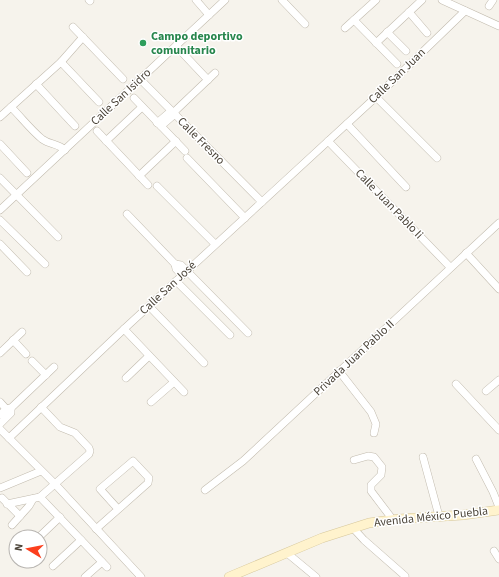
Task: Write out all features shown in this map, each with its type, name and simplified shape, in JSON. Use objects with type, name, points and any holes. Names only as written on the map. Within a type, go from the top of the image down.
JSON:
[{"type":"main road","name":"Avenida México Puebla","points":[[229,577],[246,574],[287,552],[322,538],[368,523],[499,509]]},
{"type":"street","points":[[196,0],[209,15]]},
{"type":"street","name":"Calle San Isidro","points":[[0,210],[225,0]]},
{"type":"street","points":[[282,0],[305,24]]},
{"type":"street","points":[[345,28],[376,0]]},
{"type":"street","points":[[376,43],[422,0]]},
{"type":"street","points":[[442,0],[499,26]]},
{"type":"street","name":"Calle San Juan","points":[[328,141],[465,11]]},
{"type":"street","points":[[409,12],[427,33]]},
{"type":"street","points":[[354,20],[397,64]]},
{"type":"street","points":[[73,27],[123,79]]},
{"type":"street","points":[[387,32],[406,51]]},
{"type":"street","points":[[0,117],[61,62],[82,37]]},
{"type":"street","points":[[176,46],[208,80]]},
{"type":"street","points":[[61,62],[99,102]]},
{"type":"street","points":[[159,124],[216,73]]},
{"type":"street","name":"Calle Fresno","points":[[140,79],[262,202]]},
{"type":"street","points":[[36,84],[75,126]]},
{"type":"street","points":[[376,97],[437,158]]},
{"type":"street","points":[[134,98],[176,141],[186,155],[244,218]]},
{"type":"street","points":[[11,107],[42,139],[62,152]]},
{"type":"street","points":[[106,141],[142,107]]},
{"type":"street","points":[[347,124],[406,187]]},
{"type":"street","points":[[97,131],[148,185]]},
{"type":"street","points":[[139,176],[176,141]]},
{"type":"street","name":"Calle San José","points":[[9,438],[184,273],[328,141]]},
{"type":"street","name":"Calle Juan Pablo Ii","points":[[328,141],[450,267]]},
{"type":"street","points":[[0,144],[27,173]]},
{"type":"street","points":[[0,178],[58,236]]},
{"type":"street","points":[[157,186],[216,244]]},
{"type":"street","points":[[127,214],[175,264],[176,269],[184,273],[248,333]]},
{"type":"street","points":[[0,220],[45,264]]},
{"type":"street","name":"Privada Juan Pablo II","points":[[205,490],[243,461],[499,223]]},
{"type":"street","points":[[0,244],[27,272]]},
{"type":"street","points":[[466,253],[499,289]]},
{"type":"street","points":[[176,281],[230,335]]},
{"type":"street","points":[[149,306],[204,363]]},
{"type":"street","points":[[124,329],[184,392]]},
{"type":"street","points":[[0,353],[22,332]]},
{"type":"street","points":[[13,340],[26,354]]},
{"type":"street","points":[[126,378],[149,356]]},
{"type":"street","points":[[32,361],[46,375]]},
{"type":"street","points":[[0,424],[9,410],[54,367]]},
{"type":"street","points":[[339,371],[371,412],[376,424],[374,433]]},
{"type":"street","points":[[486,391],[499,380]]},
{"type":"street","points":[[151,402],[174,382]]},
{"type":"street","points":[[456,384],[499,430]]},
{"type":"street","points":[[0,402],[9,410]]},
{"type":"street","points":[[12,525],[36,498],[55,484],[90,451],[75,433],[60,427],[41,407]]},
{"type":"street","points":[[0,415],[9,410]]},
{"type":"street","points":[[0,429],[55,484],[141,577]]},
{"type":"street","points":[[354,460],[368,456],[374,457],[382,467],[381,475],[371,485],[371,490],[393,520]]},
{"type":"street","points":[[423,457],[439,516]]},
{"type":"street","points":[[476,459],[493,492],[499,509]]},
{"type":"street","points":[[96,529],[149,481],[149,478],[132,461],[100,489],[118,509]]},
{"type":"street","points":[[0,488],[42,471]]},
{"type":"street","points":[[20,516],[5,501],[36,498],[60,517],[107,567]]},
{"type":"street","points":[[47,529],[60,517]]},
{"type":"street","points":[[353,528],[364,540],[405,576]]},
{"type":"street","points":[[53,566],[81,540]]},
{"type":"street","points":[[494,551],[499,559]]},
{"type":"street","points":[[287,552],[316,577]]},
{"type":"street","points":[[85,577],[102,562]]},
{"type":"place","name":"Campo deportivo comunitario","points":[[143,43]]}]
